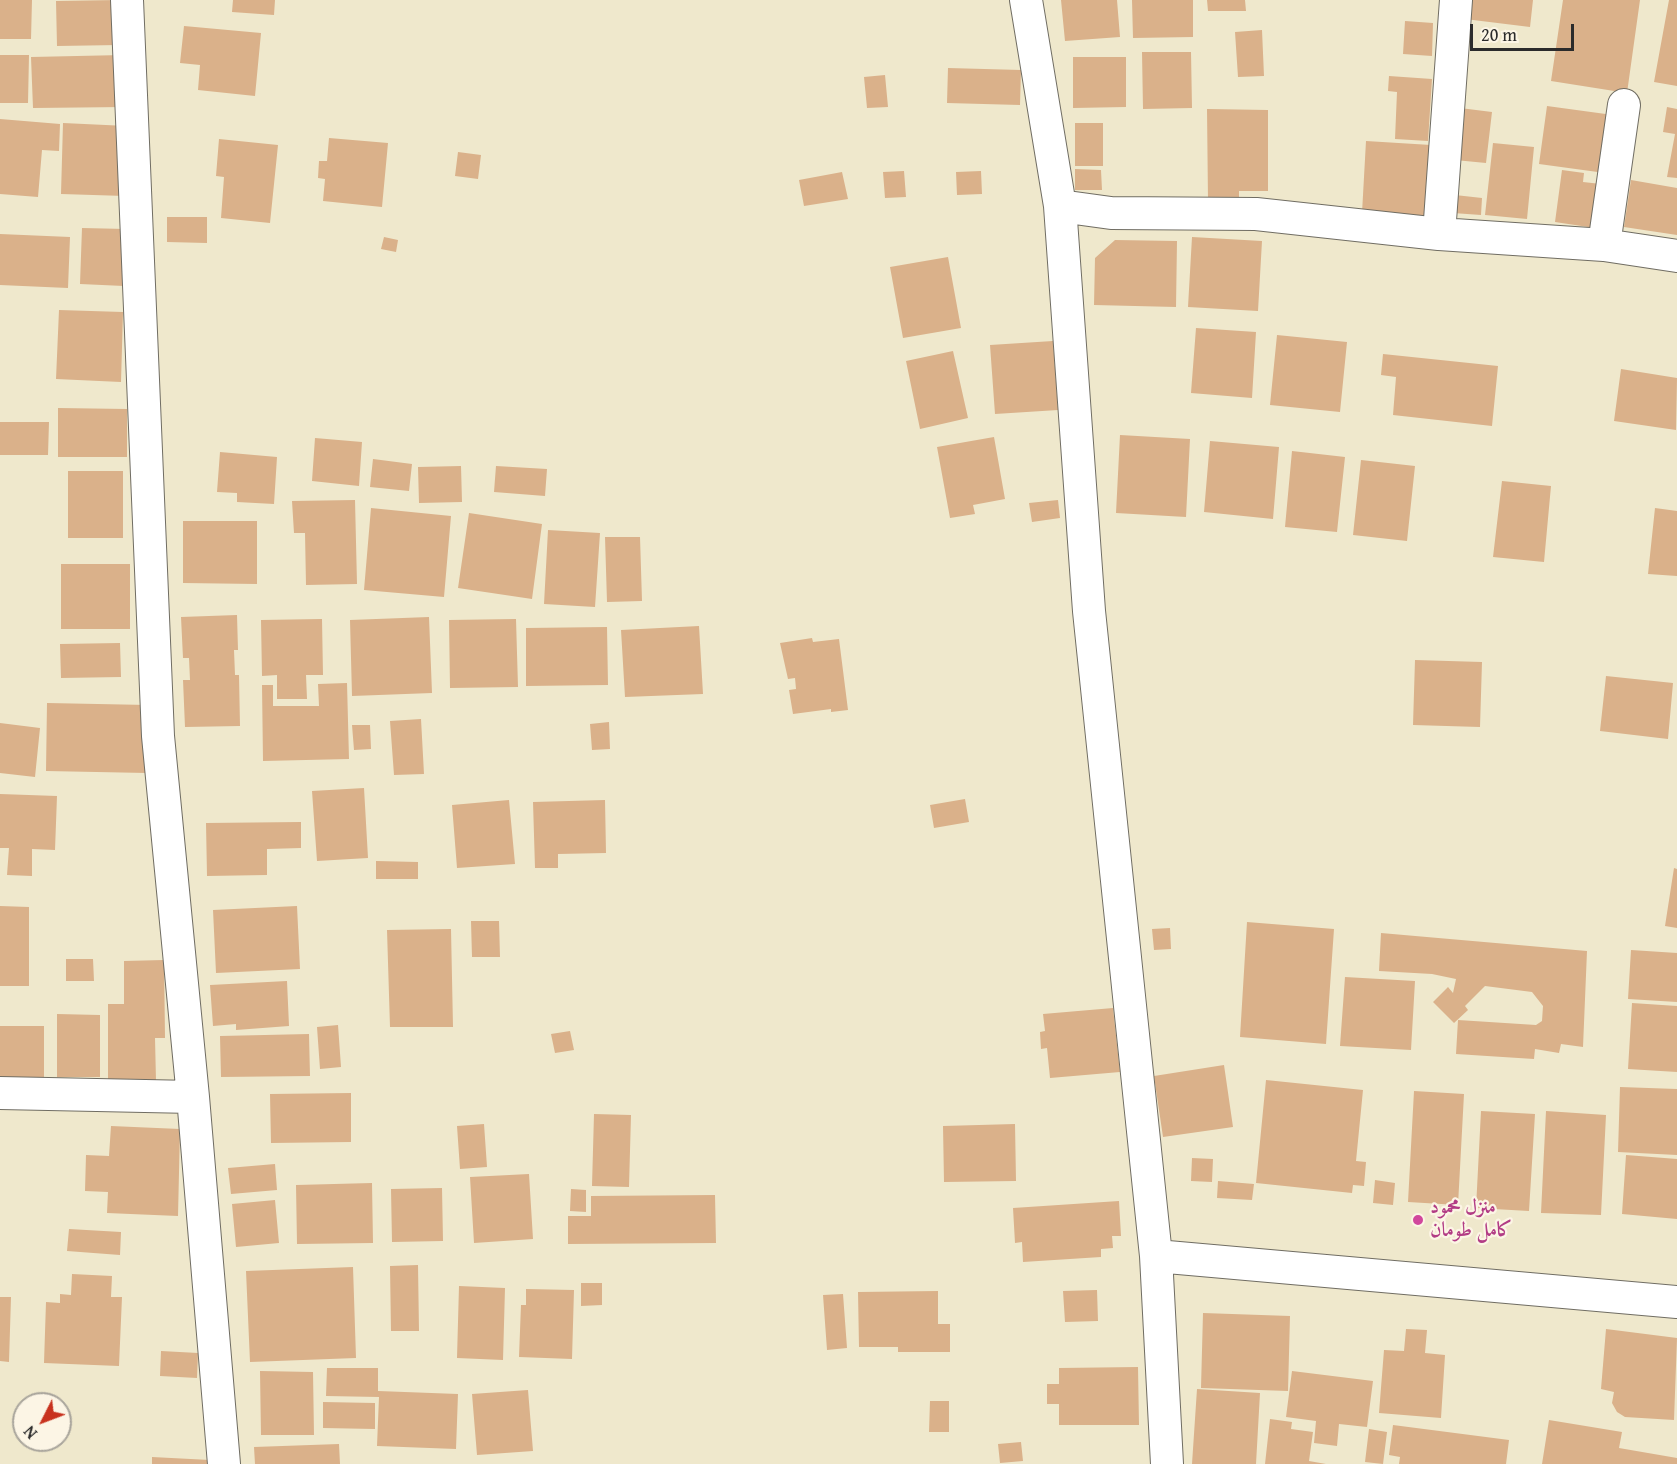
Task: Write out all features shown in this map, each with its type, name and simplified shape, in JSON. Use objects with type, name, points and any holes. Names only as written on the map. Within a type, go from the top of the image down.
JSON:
[{"type":"street","points":[[128,0],[158,736],[193,1097],[224,1464]]},
{"type":"street","points":[[1026,0],[1060,206],[1089,611],[1156,1257],[1167,1464]]},
{"type":"street","points":[[1439,234],[1456,0]]},
{"type":"street","points":[[1604,244],[1624,105]]},
{"type":"street","points":[[1060,206],[1111,213],[1256,214],[1439,234],[1604,244],[1677,256]]},
{"type":"street","points":[[0,1093],[193,1097]]},
{"type":"street","points":[[1156,1257],[1677,1302]]},
{"type":"building","points":[[0,0],[32,0],[31,39],[0,39]]},
{"type":"building","points":[[119,0],[119,45],[57,46],[56,1]]},
{"type":"building","points":[[233,0],[275,0],[274,15],[232,12]]},
{"type":"building","points":[[1061,0],[1117,0],[1120,37],[1065,41]]},
{"type":"building","points":[[1132,0],[1193,0],[1193,37],[1133,38]]},
{"type":"building","points":[[1207,0],[1245,0],[1246,11],[1208,11]]},
{"type":"building","points":[[1467,0],[1533,0],[1530,27],[1465,19]]},
{"type":"building","points":[[1563,0],[1640,0],[1627,93],[1551,81]]},
{"type":"building","points":[[1669,0],[1677,0],[1677,86],[1654,82]]},
{"type":"building","points":[[1405,21],[1433,23],[1432,56],[1403,54]]},
{"type":"building","points":[[184,26],[261,33],[255,96],[198,90],[200,65],[180,63]]},
{"type":"building","points":[[1262,30],[1264,76],[1238,77],[1235,32]]},
{"type":"building","points":[[1142,52],[1191,52],[1192,108],[1143,109]]},
{"type":"building","points":[[0,55],[29,55],[28,103],[0,103]]},
{"type":"building","points":[[123,55],[124,107],[33,108],[31,57]]},
{"type":"building","points":[[1073,57],[1126,57],[1126,107],[1073,108]]},
{"type":"building","points":[[948,68],[1021,70],[1020,105],[947,103]]},
{"type":"building","points":[[885,75],[888,107],[867,108],[864,77]]},
{"type":"building","points":[[1389,76],[1432,79],[1428,141],[1395,139],[1397,92],[1388,91]]},
{"type":"building","points":[[1547,106],[1613,115],[1605,173],[1539,164]]},
{"type":"building","points":[[1667,107],[1677,109],[1677,178],[1667,177],[1675,134],[1663,132]]},
{"type":"building","points":[[1460,108],[1492,112],[1486,163],[1455,160]]},
{"type":"building","points":[[1207,109],[1268,110],[1268,191],[1239,191],[1239,201],[1208,201]]},
{"type":"building","points":[[0,119],[60,124],[59,151],[42,150],[38,197],[0,194]]},
{"type":"building","points":[[63,123],[127,126],[125,196],[61,194]]},
{"type":"building","points":[[1075,123],[1103,123],[1103,166],[1075,166]]},
{"type":"building","points":[[329,138],[388,143],[382,207],[323,201],[325,179],[318,178],[319,161],[327,161]]},
{"type":"building","points":[[219,139],[278,145],[270,223],[221,218],[224,177],[216,176]]},
{"type":"building","points":[[1366,141],[1431,145],[1427,216],[1362,213]]},
{"type":"building","points":[[1493,143],[1534,147],[1527,219],[1485,215]]},
{"type":"building","points":[[458,152],[481,155],[478,179],[455,176]]},
{"type":"building","points":[[1075,169],[1101,170],[1102,190],[1075,190]]},
{"type":"building","points":[[1562,170],[1584,173],[1583,182],[1601,184],[1595,228],[1555,222]]},
{"type":"building","points":[[904,171],[906,197],[885,198],[883,172]]},
{"type":"building","points":[[981,171],[982,194],[957,195],[956,172]]},
{"type":"building","points":[[842,172],[848,199],[804,206],[799,180]]},
{"type":"building","points":[[1631,180],[1677,188],[1677,235],[1624,227]]},
{"type":"building","points":[[1455,195],[1482,198],[1481,215],[1453,213]]},
{"type":"building","points":[[167,217],[207,217],[207,243],[167,242]]},
{"type":"building","points":[[82,228],[126,229],[124,286],[80,284]]},
{"type":"building","points":[[0,234],[70,237],[68,288],[0,285]]},
{"type":"building","points":[[384,237],[398,240],[396,252],[381,249]]},
{"type":"building","points":[[1192,237],[1262,241],[1258,311],[1188,307]]},
{"type":"building","points":[[1115,240],[1177,241],[1176,307],[1094,305],[1095,258]]},
{"type":"building","points":[[948,257],[961,328],[903,338],[890,267]]},
{"type":"building","points":[[59,310],[123,312],[121,382],[56,379]]},
{"type":"building","points":[[1196,328],[1256,332],[1252,398],[1191,393]]},
{"type":"building","points":[[1277,335],[1347,342],[1340,412],[1270,405]]},
{"type":"building","points":[[1053,341],[1058,410],[995,414],[990,345]]},
{"type":"building","points":[[953,351],[968,418],[920,429],[906,361]]},
{"type":"building","points":[[1383,354],[1498,366],[1492,426],[1393,415],[1396,377],[1381,375]]},
{"type":"building","points":[[1621,369],[1677,378],[1676,430],[1614,421]]},
{"type":"building","points":[[58,408],[127,409],[127,457],[58,457]]},
{"type":"building","points":[[0,422],[49,422],[48,455],[0,455]]},
{"type":"building","points":[[1120,435],[1190,439],[1186,517],[1116,513]]},
{"type":"building","points":[[994,437],[1005,499],[973,505],[975,514],[950,518],[937,447]]},
{"type":"building","points":[[315,438],[362,442],[359,486],[312,481]]},
{"type":"building","points":[[1210,441],[1279,447],[1273,519],[1204,512]]},
{"type":"building","points":[[1292,451],[1345,457],[1337,532],[1285,527]]},
{"type":"building","points":[[220,452],[277,457],[274,504],[237,502],[237,493],[217,492]]},
{"type":"building","points":[[373,459],[412,464],[409,491],[370,487]]},
{"type":"building","points":[[1361,460],[1415,466],[1407,541],[1353,535]]},
{"type":"building","points":[[461,466],[462,502],[419,503],[418,467]]},
{"type":"building","points":[[496,466],[547,469],[545,496],[494,492]]},
{"type":"building","points":[[68,471],[123,471],[123,538],[68,538]]},
{"type":"building","points":[[1502,481],[1551,486],[1544,562],[1493,557]]},
{"type":"building","points":[[355,500],[357,584],[306,585],[305,533],[294,533],[292,501]]},
{"type":"building","points":[[1058,500],[1060,518],[1032,522],[1029,503]]},
{"type":"building","points":[[371,508],[451,516],[444,597],[364,590]]},
{"type":"building","points":[[1655,508],[1677,511],[1677,576],[1648,574]]},
{"type":"building","points":[[469,513],[542,524],[532,599],[458,588]]},
{"type":"building","points":[[183,521],[257,521],[257,584],[183,583]]},
{"type":"building","points":[[548,530],[600,533],[595,607],[544,604]]},
{"type":"building","points":[[605,537],[640,537],[642,601],[607,602]]},
{"type":"building","points":[[61,564],[130,564],[130,629],[61,629]]},
{"type":"building","points":[[237,615],[238,650],[234,650],[235,675],[239,675],[240,726],[185,727],[183,680],[190,680],[189,658],[183,658],[181,617]]},
{"type":"building","points":[[429,617],[432,693],[352,696],[350,620]]},
{"type":"building","points":[[322,619],[323,675],[306,675],[307,699],[277,699],[277,675],[262,676],[261,620]]},
{"type":"building","points":[[516,619],[518,687],[450,688],[449,620]]},
{"type":"building","points":[[699,626],[703,694],[625,697],[621,630]]},
{"type":"building","points":[[607,627],[608,685],[526,686],[526,628]]},
{"type":"building","points":[[812,638],[813,642],[839,639],[848,710],[831,712],[831,709],[793,714],[789,690],[796,689],[795,678],[788,679],[780,643]]},
{"type":"building","points":[[120,643],[121,677],[61,678],[60,644]]},
{"type":"building","points":[[1415,660],[1482,662],[1480,727],[1413,725]]},
{"type":"building","points":[[1606,676],[1673,683],[1668,739],[1600,731]]},
{"type":"building","points":[[347,683],[349,759],[263,761],[262,685],[273,685],[273,706],[319,706],[318,684]]},
{"type":"building","points":[[47,703],[148,705],[147,773],[46,771]]},
{"type":"building","points":[[421,719],[424,774],[394,775],[390,721]]},
{"type":"building","points":[[609,722],[610,749],[592,750],[590,724]]},
{"type":"building","points":[[0,723],[40,728],[35,777],[0,773]]},
{"type":"building","points":[[352,725],[370,725],[371,749],[354,750]]},
{"type":"building","points":[[364,788],[368,858],[317,861],[312,791]]},
{"type":"building","points":[[0,794],[57,796],[55,850],[32,849],[32,876],[7,875],[9,848],[0,848]]},
{"type":"building","points":[[965,799],[969,822],[934,828],[930,805]]},
{"type":"building","points":[[509,800],[515,864],[457,868],[452,805]]},
{"type":"building","points":[[605,800],[606,853],[558,854],[558,868],[535,868],[533,802]]},
{"type":"building","points":[[301,822],[301,848],[267,849],[267,875],[207,876],[206,823]]},
{"type":"building","points":[[376,861],[418,862],[418,879],[376,879]]},
{"type":"building","points":[[1674,868],[1677,869],[1677,928],[1665,926]]},
{"type":"building","points":[[0,906],[29,907],[29,986],[0,986]]},
{"type":"building","points":[[297,906],[300,969],[216,973],[213,910]]},
{"type":"building","points":[[471,921],[499,921],[500,957],[472,957]]},
{"type":"building","points":[[1247,922],[1334,929],[1326,1044],[1240,1037]]},
{"type":"building","points":[[1170,928],[1171,949],[1154,950],[1152,929]]},
{"type":"building","points":[[451,929],[453,1027],[390,1027],[387,930]]},
{"type":"building","points":[[1381,933],[1587,951],[1583,1047],[1561,1044],[1559,1053],[1535,1049],[1534,1059],[1456,1054],[1458,1020],[1536,1025],[1542,1021],[1543,1006],[1532,992],[1485,986],[1465,1006],[1468,1010],[1454,1023],[1433,1002],[1448,987],[1453,993],[1456,979],[1432,974],[1379,971]]},
{"type":"building","points":[[1631,950],[1677,953],[1677,1002],[1628,999]]},
{"type":"building","points":[[66,959],[93,959],[94,981],[66,981]]},
{"type":"building","points":[[164,960],[165,1038],[155,1038],[156,1081],[108,1080],[108,1004],[124,1004],[124,961]]},
{"type":"building","points":[[1345,977],[1415,981],[1411,1050],[1340,1046]]},
{"type":"building","points":[[287,981],[289,1026],[236,1030],[236,1024],[213,1026],[210,985]]},
{"type":"building","points":[[1632,1003],[1677,1006],[1677,1072],[1628,1069]]},
{"type":"building","points":[[1113,1008],[1120,1072],[1050,1078],[1047,1048],[1041,1049],[1040,1032],[1045,1031],[1043,1014]]},
{"type":"building","points":[[57,1014],[100,1015],[100,1077],[57,1077]]},
{"type":"building","points":[[338,1025],[341,1067],[320,1069],[317,1027]]},
{"type":"building","points":[[0,1026],[44,1026],[44,1079],[0,1079]]},
{"type":"building","points":[[570,1031],[574,1050],[555,1053],[551,1034]]},
{"type":"building","points":[[309,1034],[310,1076],[221,1077],[220,1036]]},
{"type":"building","points":[[1224,1065],[1233,1127],[1163,1137],[1154,1076]]},
{"type":"building","points":[[1266,1080],[1363,1090],[1356,1161],[1366,1162],[1364,1186],[1353,1185],[1352,1193],[1256,1183]]},
{"type":"building","points":[[1620,1087],[1677,1089],[1677,1155],[1618,1152]]},
{"type":"building","points":[[1414,1091],[1464,1094],[1458,1205],[1408,1202]]},
{"type":"building","points":[[351,1093],[351,1142],[271,1143],[270,1094]]},
{"type":"building","points":[[1481,1111],[1535,1114],[1529,1211],[1476,1208]]},
{"type":"building","points":[[1546,1111],[1606,1115],[1601,1215],[1541,1213]]},
{"type":"building","points":[[594,1114],[631,1115],[629,1187],[592,1186]]},
{"type":"building","points":[[484,1124],[487,1167],[460,1169],[457,1126]]},
{"type":"building","points":[[1015,1124],[1016,1181],[944,1182],[943,1126]]},
{"type":"building","points":[[111,1126],[180,1129],[178,1216],[107,1213],[108,1192],[85,1191],[86,1155],[109,1156]]},
{"type":"building","points":[[1626,1155],[1677,1159],[1677,1219],[1622,1214]]},
{"type":"building","points":[[1192,1158],[1213,1159],[1212,1182],[1191,1181]]},
{"type":"building","points":[[275,1164],[277,1190],[231,1194],[228,1168]]},
{"type":"building","points":[[529,1174],[533,1239],[474,1243],[470,1177]]},
{"type":"building","points":[[1375,1180],[1395,1183],[1393,1205],[1373,1203]]},
{"type":"building","points":[[1218,1181],[1254,1184],[1252,1200],[1217,1198]]},
{"type":"building","points":[[372,1183],[373,1243],[297,1244],[296,1185]]},
{"type":"building","points":[[442,1188],[443,1241],[392,1242],[391,1189]]},
{"type":"building","points":[[571,1189],[586,1190],[586,1212],[570,1211]]},
{"type":"building","points":[[715,1195],[716,1243],[568,1244],[568,1216],[591,1216],[591,1196]]},
{"type":"building","points":[[275,1200],[279,1243],[236,1247],[232,1204]]},
{"type":"building","points":[[1119,1201],[1121,1236],[1112,1236],[1113,1248],[1101,1249],[1101,1257],[1023,1262],[1022,1242],[1015,1243],[1013,1208]]},
{"type":"building","points":[[69,1229],[121,1232],[120,1255],[67,1251]]},
{"type":"building","points":[[418,1265],[419,1331],[391,1331],[390,1266]]},
{"type":"building","points":[[353,1267],[356,1358],[250,1362],[246,1271]]},
{"type":"building","points":[[72,1274],[112,1276],[111,1297],[122,1297],[119,1366],[44,1363],[46,1302],[60,1303],[60,1294],[71,1295]]},
{"type":"building","points":[[581,1283],[602,1283],[602,1305],[581,1306]]},
{"type":"building","points":[[459,1286],[505,1288],[503,1360],[457,1358]]},
{"type":"building","points":[[526,1289],[574,1290],[572,1359],[519,1357],[521,1305],[526,1305]]},
{"type":"building","points":[[1097,1290],[1098,1321],[1065,1322],[1063,1291]]},
{"type":"building","points":[[938,1291],[938,1324],[950,1324],[950,1352],[898,1352],[898,1347],[859,1347],[858,1292]]},
{"type":"building","points":[[843,1294],[847,1348],[827,1350],[823,1295]]},
{"type":"building","points":[[0,1297],[11,1297],[9,1362],[0,1361]]},
{"type":"building","points":[[1203,1313],[1290,1316],[1288,1391],[1201,1388]]},
{"type":"building","points":[[1406,1329],[1427,1330],[1425,1353],[1445,1355],[1441,1418],[1379,1413],[1384,1350],[1404,1351]]},
{"type":"building","points":[[1606,1329],[1677,1338],[1674,1420],[1625,1417],[1617,1412],[1612,1403],[1614,1392],[1601,1389]]},
{"type":"building","points":[[161,1351],[198,1353],[197,1378],[160,1376]]},
{"type":"building","points":[[1138,1367],[1139,1425],[1059,1425],[1059,1404],[1047,1404],[1047,1384],[1059,1384],[1059,1368]]},
{"type":"building","points":[[327,1368],[378,1368],[378,1391],[458,1394],[456,1449],[377,1446],[379,1397],[326,1396]]},
{"type":"building","points":[[260,1371],[313,1372],[314,1435],[261,1435]]},
{"type":"building","points":[[1292,1371],[1373,1381],[1367,1427],[1339,1424],[1337,1446],[1314,1443],[1316,1421],[1286,1417]]},
{"type":"building","points":[[1197,1389],[1260,1393],[1256,1464],[1192,1464]]},
{"type":"building","points":[[528,1390],[533,1451],[477,1455],[472,1394]]},
{"type":"building","points":[[930,1401],[949,1401],[949,1432],[929,1432]]},
{"type":"building","points":[[323,1402],[375,1403],[375,1429],[323,1428]]},
{"type":"building","points":[[1270,1419],[1292,1422],[1291,1429],[1313,1432],[1309,1461],[1326,1464],[1265,1464]]},
{"type":"building","points":[[1549,1420],[1622,1432],[1619,1448],[1677,1458],[1677,1464],[1542,1464]]},
{"type":"building","points":[[1393,1425],[1509,1440],[1506,1464],[1399,1464],[1400,1457],[1389,1455]]},
{"type":"building","points":[[1369,1429],[1387,1432],[1383,1464],[1365,1462]]},
{"type":"building","points":[[1021,1442],[1023,1461],[1000,1463],[998,1444]]},
{"type":"building","points":[[339,1444],[340,1464],[255,1464],[254,1447]]},
{"type":"building","points":[[152,1457],[210,1460],[210,1464],[152,1464]]},
{"type":"place","name":"منزل محمود كامل طومان","points":[[1418,1220]]}]
